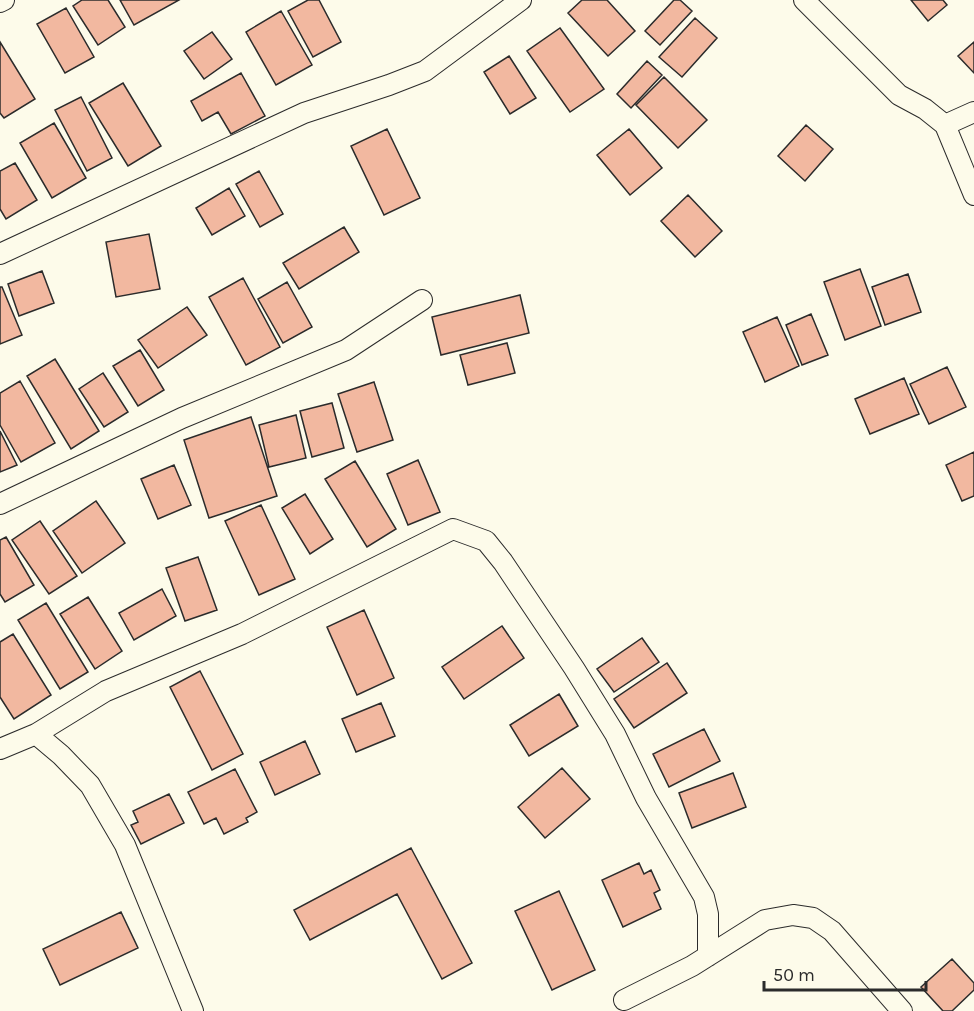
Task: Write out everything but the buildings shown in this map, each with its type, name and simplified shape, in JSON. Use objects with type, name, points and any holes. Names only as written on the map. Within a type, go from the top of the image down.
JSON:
[{"type":"street","points":[[0,254],[303,113],[389,85],[425,70],[521,0]]},
{"type":"street","points":[[804,0],[899,95],[925,109],[945,125],[974,195]]},
{"type":"street","points":[[945,125],[974,112]]},
{"type":"street","points":[[0,504],[182,418],[346,350],[422,300]]},
{"type":"street","points":[[0,749],[36,734],[106,691],[242,633],[453,529],[486,541],[503,562],[615,734],[646,798],[704,897],[708,914],[708,956]]},
{"type":"street","points":[[36,734],[61,755],[90,785],[125,845],[193,1011]]},
{"type":"street","points":[[624,1000],[692,966],[765,920],[793,915],[813,918],[832,930],[902,1011]]}]
